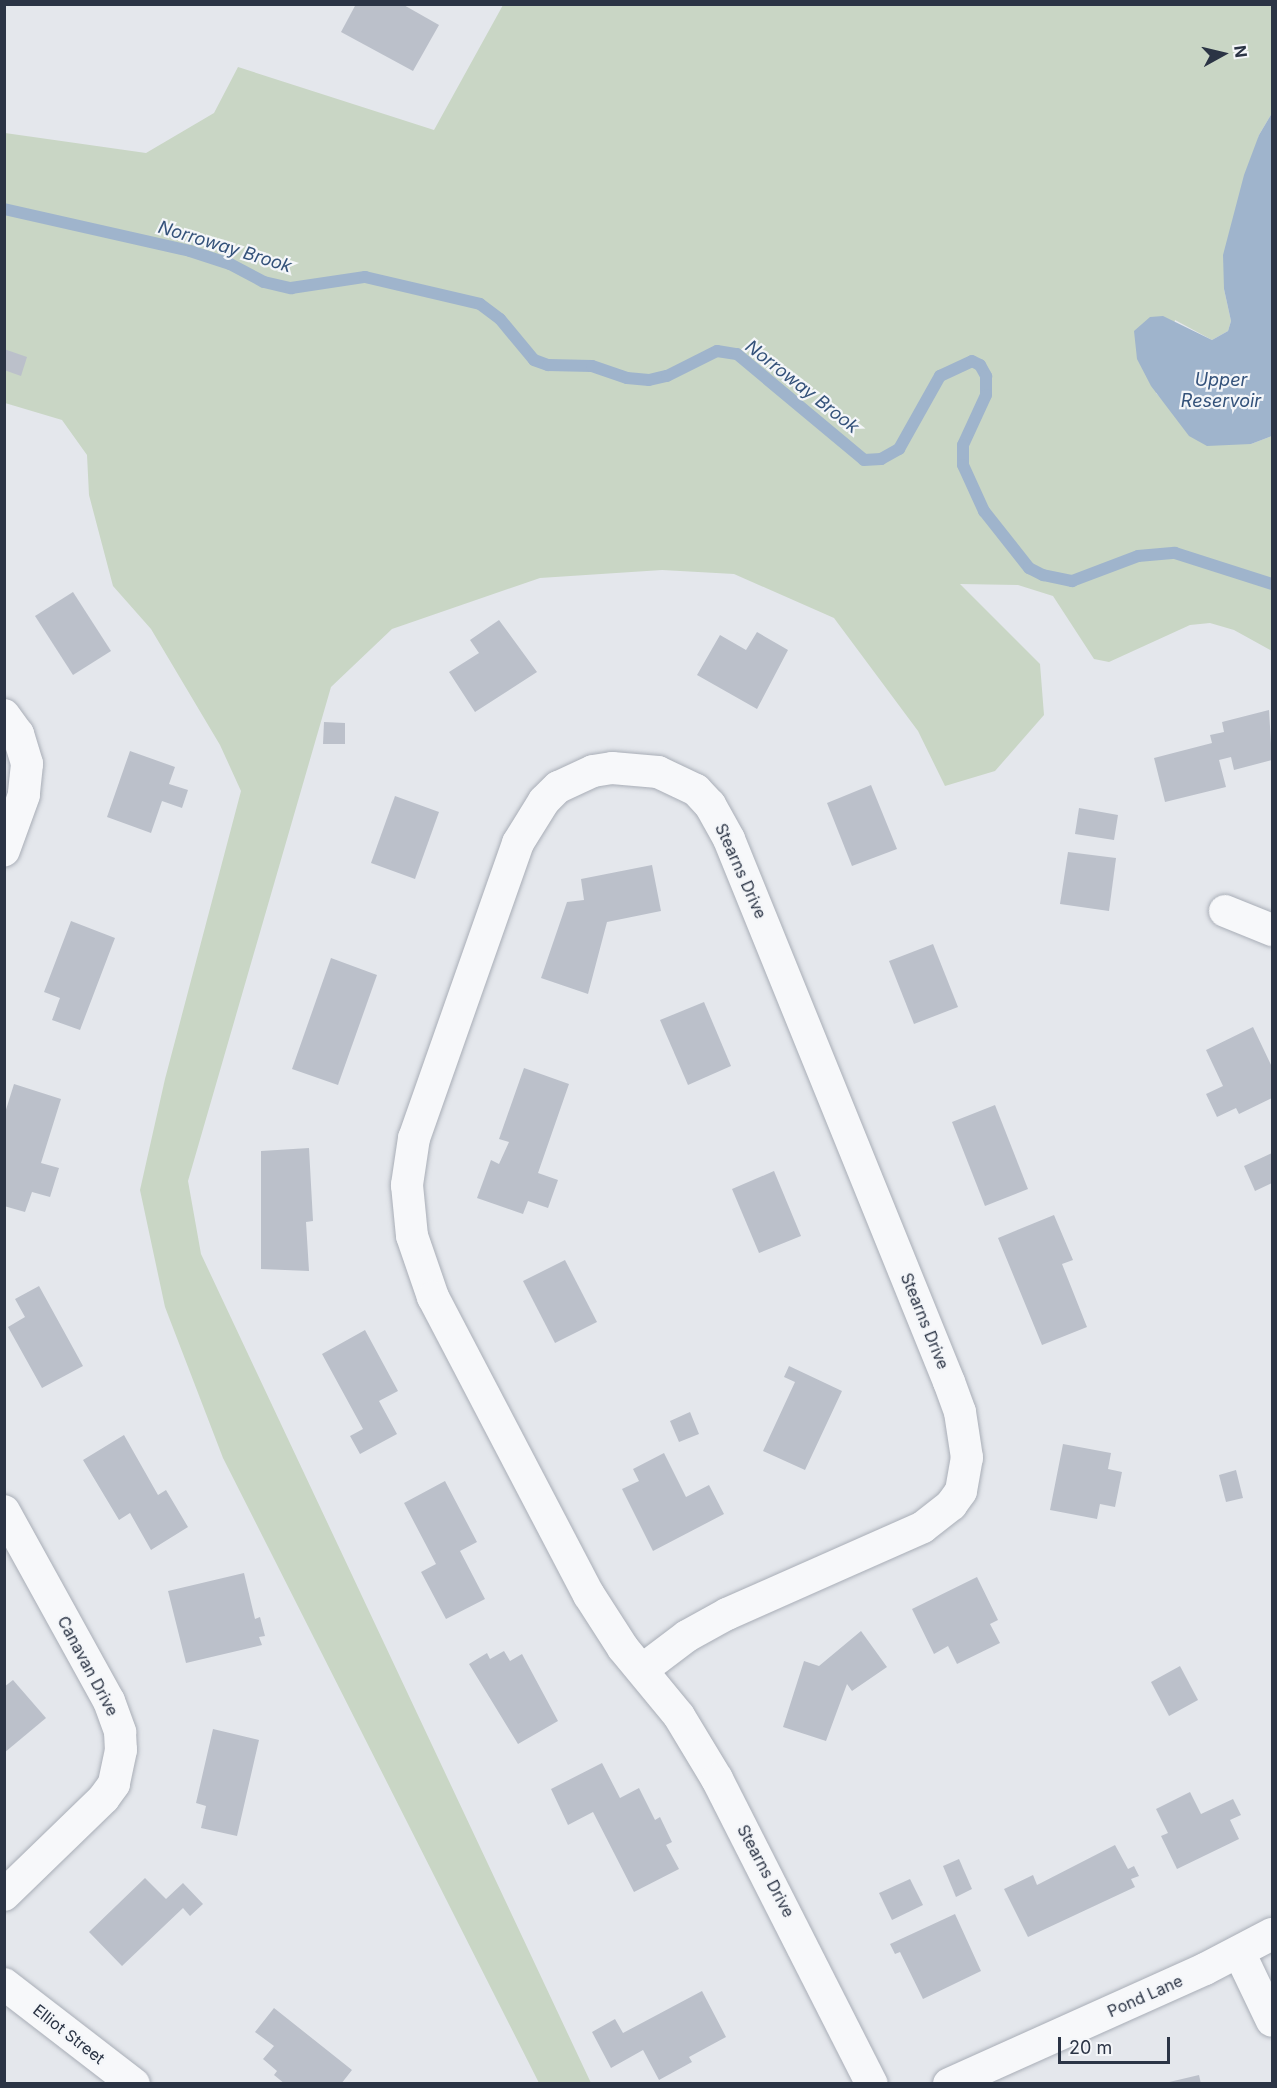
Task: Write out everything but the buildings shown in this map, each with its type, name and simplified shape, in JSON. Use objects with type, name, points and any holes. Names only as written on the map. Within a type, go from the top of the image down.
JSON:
[{"type":"street","points":[[4,715],[18,734],[27,764],[24,795],[4,850]]},
{"type":"street","name":"Stearns Drive","points":[[642,1670],[687,1636],[727,1614],[923,1527],[951,1505],[961,1491],[967,1458],[960,1412],[949,1382],[729,839],[710,805],[696,790],[658,772],[612,768],[593,771],[558,788],[544,801],[518,843],[414,1138],[407,1185],[412,1236],[429,1288],[590,1595],[642,1670],[679,1716],[717,1779],[872,2084]]},
{"type":"street","points":[[1225,910],[1272,930]]},
{"type":"street","name":"Canavan Drive","points":[[4,1511],[109,1701],[120,1732],[121,1750],[114,1784],[105,1798],[4,1895]]},
{"type":"street","name":"Pond Lane","points":[[949,2084],[1239,1952],[1272,1934]]},
{"type":"street","points":[[1239,1952],[1272,2021]]},
{"type":"street","name":"Elliot Street","points":[[4,1984],[135,2084]]},
{"type":"green space","points":[[503,5],[1272,5],[1272,113],[1259,135],[1224,289],[1231,321],[1228,331],[1212,340],[1175,320],[1156,393],[1164,402],[1251,444],[1272,436],[1272,651],[1234,630],[1210,623],[1190,625],[1109,662],[1094,659],[1053,596],[1018,585],[960,584],[1040,664],[1044,715],[995,771],[945,786],[918,731],[834,618],[734,574],[662,570],[540,578],[392,629],[331,687],[188,1181],[201,1254],[591,2083],[539,2083],[223,1458],[165,1307],[140,1190],[165,1079],[241,791],[220,745],[151,629],[113,586],[89,495],[87,455],[62,420],[5,403],[5,133],[146,153],[214,113],[238,67],[434,130]]},
{"type":"water","name":"Upper Reservoir","points":[[1272,113],[1272,436],[1251,444],[1207,446],[1189,436],[1151,386],[1137,359],[1134,331],[1150,317],[1163,316],[1212,340],[1228,331],[1231,321],[1224,289],[1223,255],[1244,175],[1259,135]]},
{"type":"waterway","name":"Norroway Brook","points":[[4,209],[190,251],[230,264],[264,282],[291,288],[365,277],[480,304],[500,319],[534,360],[548,365],[592,366],[627,378],[649,380],[667,376],[717,351],[737,354],[864,460],[881,459],[899,449],[940,376],[972,361],[980,365],[986,376],[986,395],[963,445],[963,465],[984,511],[1029,568],[1043,575],[1072,581],[1138,556],[1175,553],[1272,584]]}]
